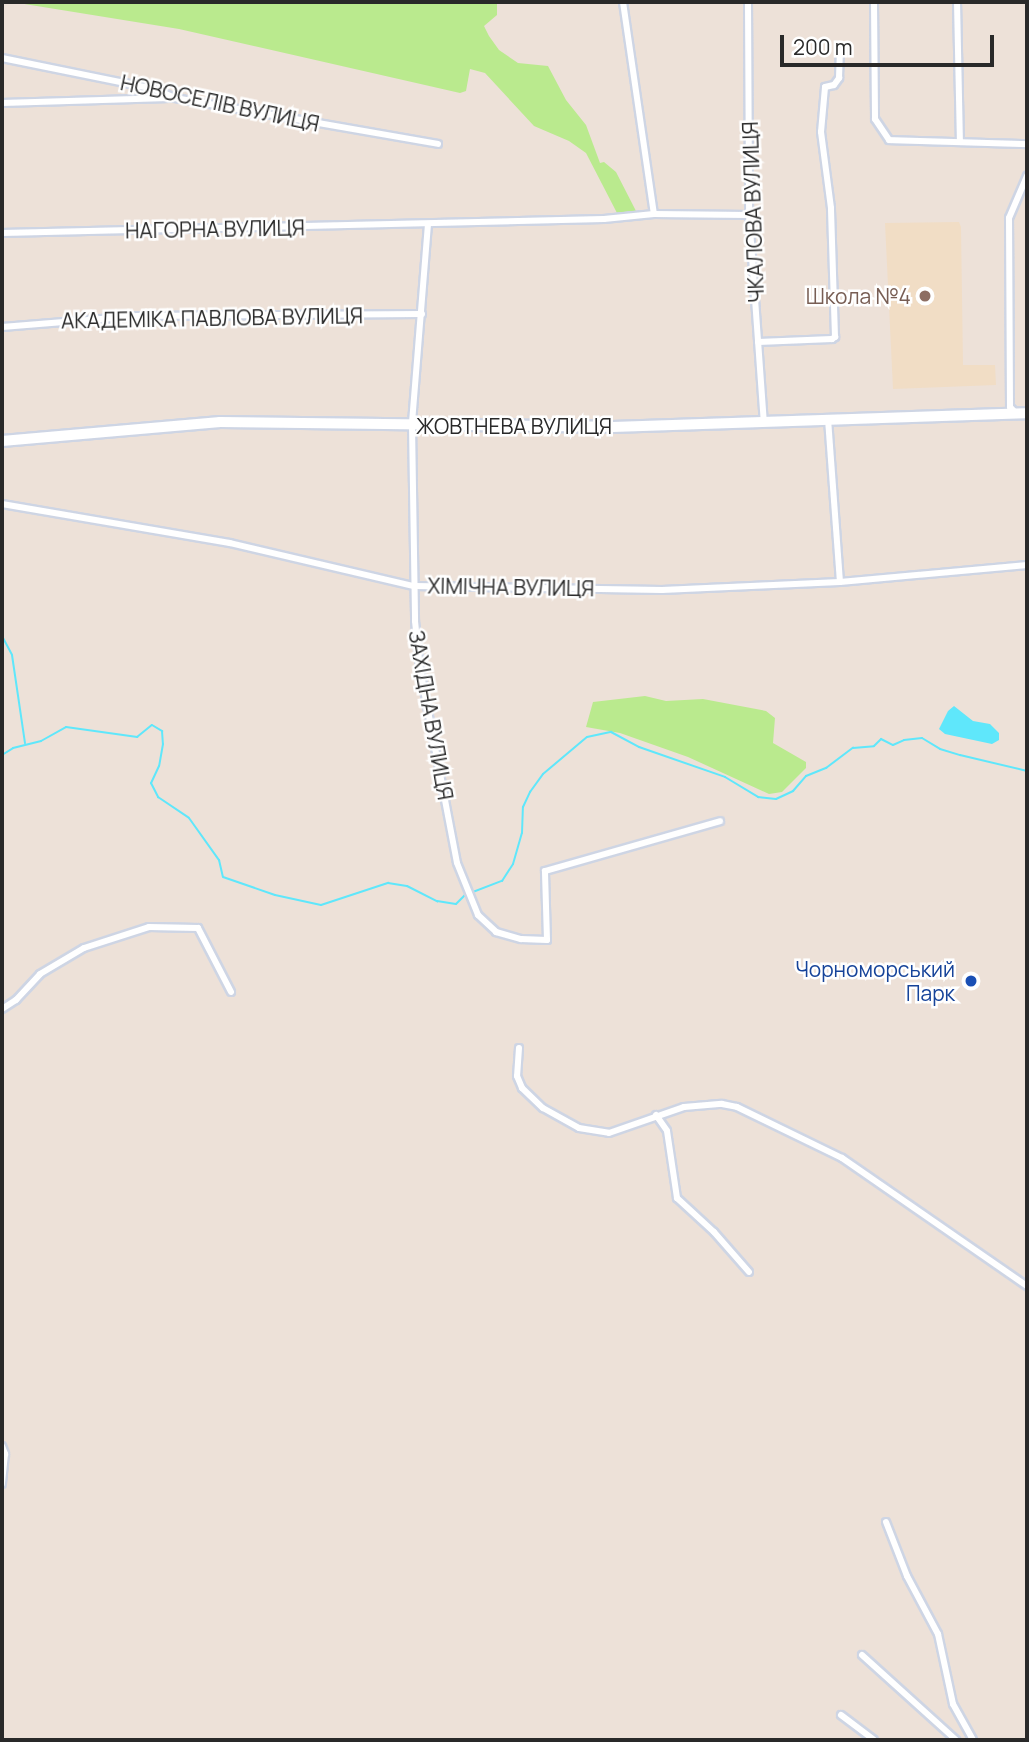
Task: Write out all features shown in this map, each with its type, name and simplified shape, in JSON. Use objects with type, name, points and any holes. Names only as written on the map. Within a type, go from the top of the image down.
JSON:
[{"type":"main road","name":"ЖОВТНЕВА ВУЛИЦЯ","points":[[2,441],[220,422],[598,427],[1022,413]]},
{"type":"street","points":[[623,2],[654,214]]},
{"type":"street","name":"ЧКАЛОВА ВУЛИЦЯ","points":[[748,2],[749,215],[764,422]]},
{"type":"street","points":[[874,2],[875,119],[889,140],[1027,144]]},
{"type":"street","points":[[957,2],[960,140]]},
{"type":"street","points":[[758,342],[835,337],[831,208],[821,132],[825,87],[834,85],[839,78],[839,51]]},
{"type":"street","name":"НОВОСЕЛІВ ВУЛИЦЯ","points":[[2,58],[154,89],[175,98],[438,145]]},
{"type":"street","points":[[2,103],[175,98]]},
{"type":"street","points":[[1022,413],[1010,407],[1009,218],[1027,176]]},
{"type":"street","name":"НАГОРНА ВУЛИЦЯ","points":[[2,233],[604,219],[654,214],[749,215]]},
{"type":"street","name":"ЗАХІДНА ВУЛИЦЯ","points":[[428,224],[412,425],[414,586],[420,669],[457,863],[478,915],[496,932],[521,939],[547,940],[545,871],[720,821]]},
{"type":"street","name":"АКАДЕМІКА ПАВЛОВА ВУЛИЦЯ","points":[[2,327],[138,316],[422,314]]},
{"type":"street","points":[[828,419],[840,582]]},
{"type":"street","name":"ХІМІЧНА ВУЛИЦЯ","points":[[2,504],[230,543],[414,586],[662,590],[840,582],[1027,565]]},
{"type":"street","points":[[2,1009],[16,1000],[40,974],[84,948],[149,927],[198,928],[231,992]]},
{"type":"street","points":[[519,1048],[517,1076],[522,1088],[543,1108],[579,1128],[608,1133],[684,1107],[728,1105],[743,1109],[842,1158],[1027,1286]]},
{"type":"street","points":[[656,1115],[667,1131],[677,1198],[714,1232],[749,1272]]},
{"type":"street","points":[[2,1446],[5,1454],[2,1484]]},
{"type":"street","points":[[886,1522],[907,1576],[938,1634],[953,1704],[973,1740]]},
{"type":"street","points":[[862,1655],[956,1740]]},
{"type":"street","points":[[841,1715],[874,1740]]},
{"type":"shaded area","name":"Школа №4","points":[[959,222],[963,365],[995,365],[996,385],[893,389],[885,223]]},
{"type":"green space","points":[[12,2],[497,2],[497,15],[484,26],[489,36],[499,50],[518,63],[548,66],[566,100],[586,125],[600,163],[604,162],[616,172],[636,211],[617,213],[586,153],[569,141],[534,126],[485,73],[470,69],[466,91],[460,93],[179,29]]},
{"type":"green space","points":[[645,696],[666,701],[703,699],[766,711],[775,718],[773,743],[806,762],[806,768],[782,792],[769,794],[688,757],[620,733],[586,727],[593,702]]},
{"type":"water","points":[[954,706],[973,721],[990,724],[999,733],[999,740],[992,744],[945,734],[939,729],[948,711]]},
{"type":"waterway","points":[[2,636],[12,655],[25,743]]},
{"type":"waterway","points":[[2,755],[13,748],[41,741],[66,727],[137,737],[152,725],[162,731],[163,744],[159,766],[151,783],[158,797],[189,818],[219,860],[223,877],[275,895],[321,905],[388,883],[407,886],[437,901],[456,904],[465,895],[502,881],[513,864],[522,833],[523,807],[543,774],[587,737],[611,732],[639,747],[725,777],[758,797],[776,799],[793,791],[806,776],[826,768],[853,748],[874,746],[881,739],[893,745],[904,740],[922,738],[940,749],[1027,771]]},
{"type":"place","name":"Школа №4","points":[[925,296]]},
{"type":"place","name":"Чорноморський Парк","points":[[971,981]]}]
